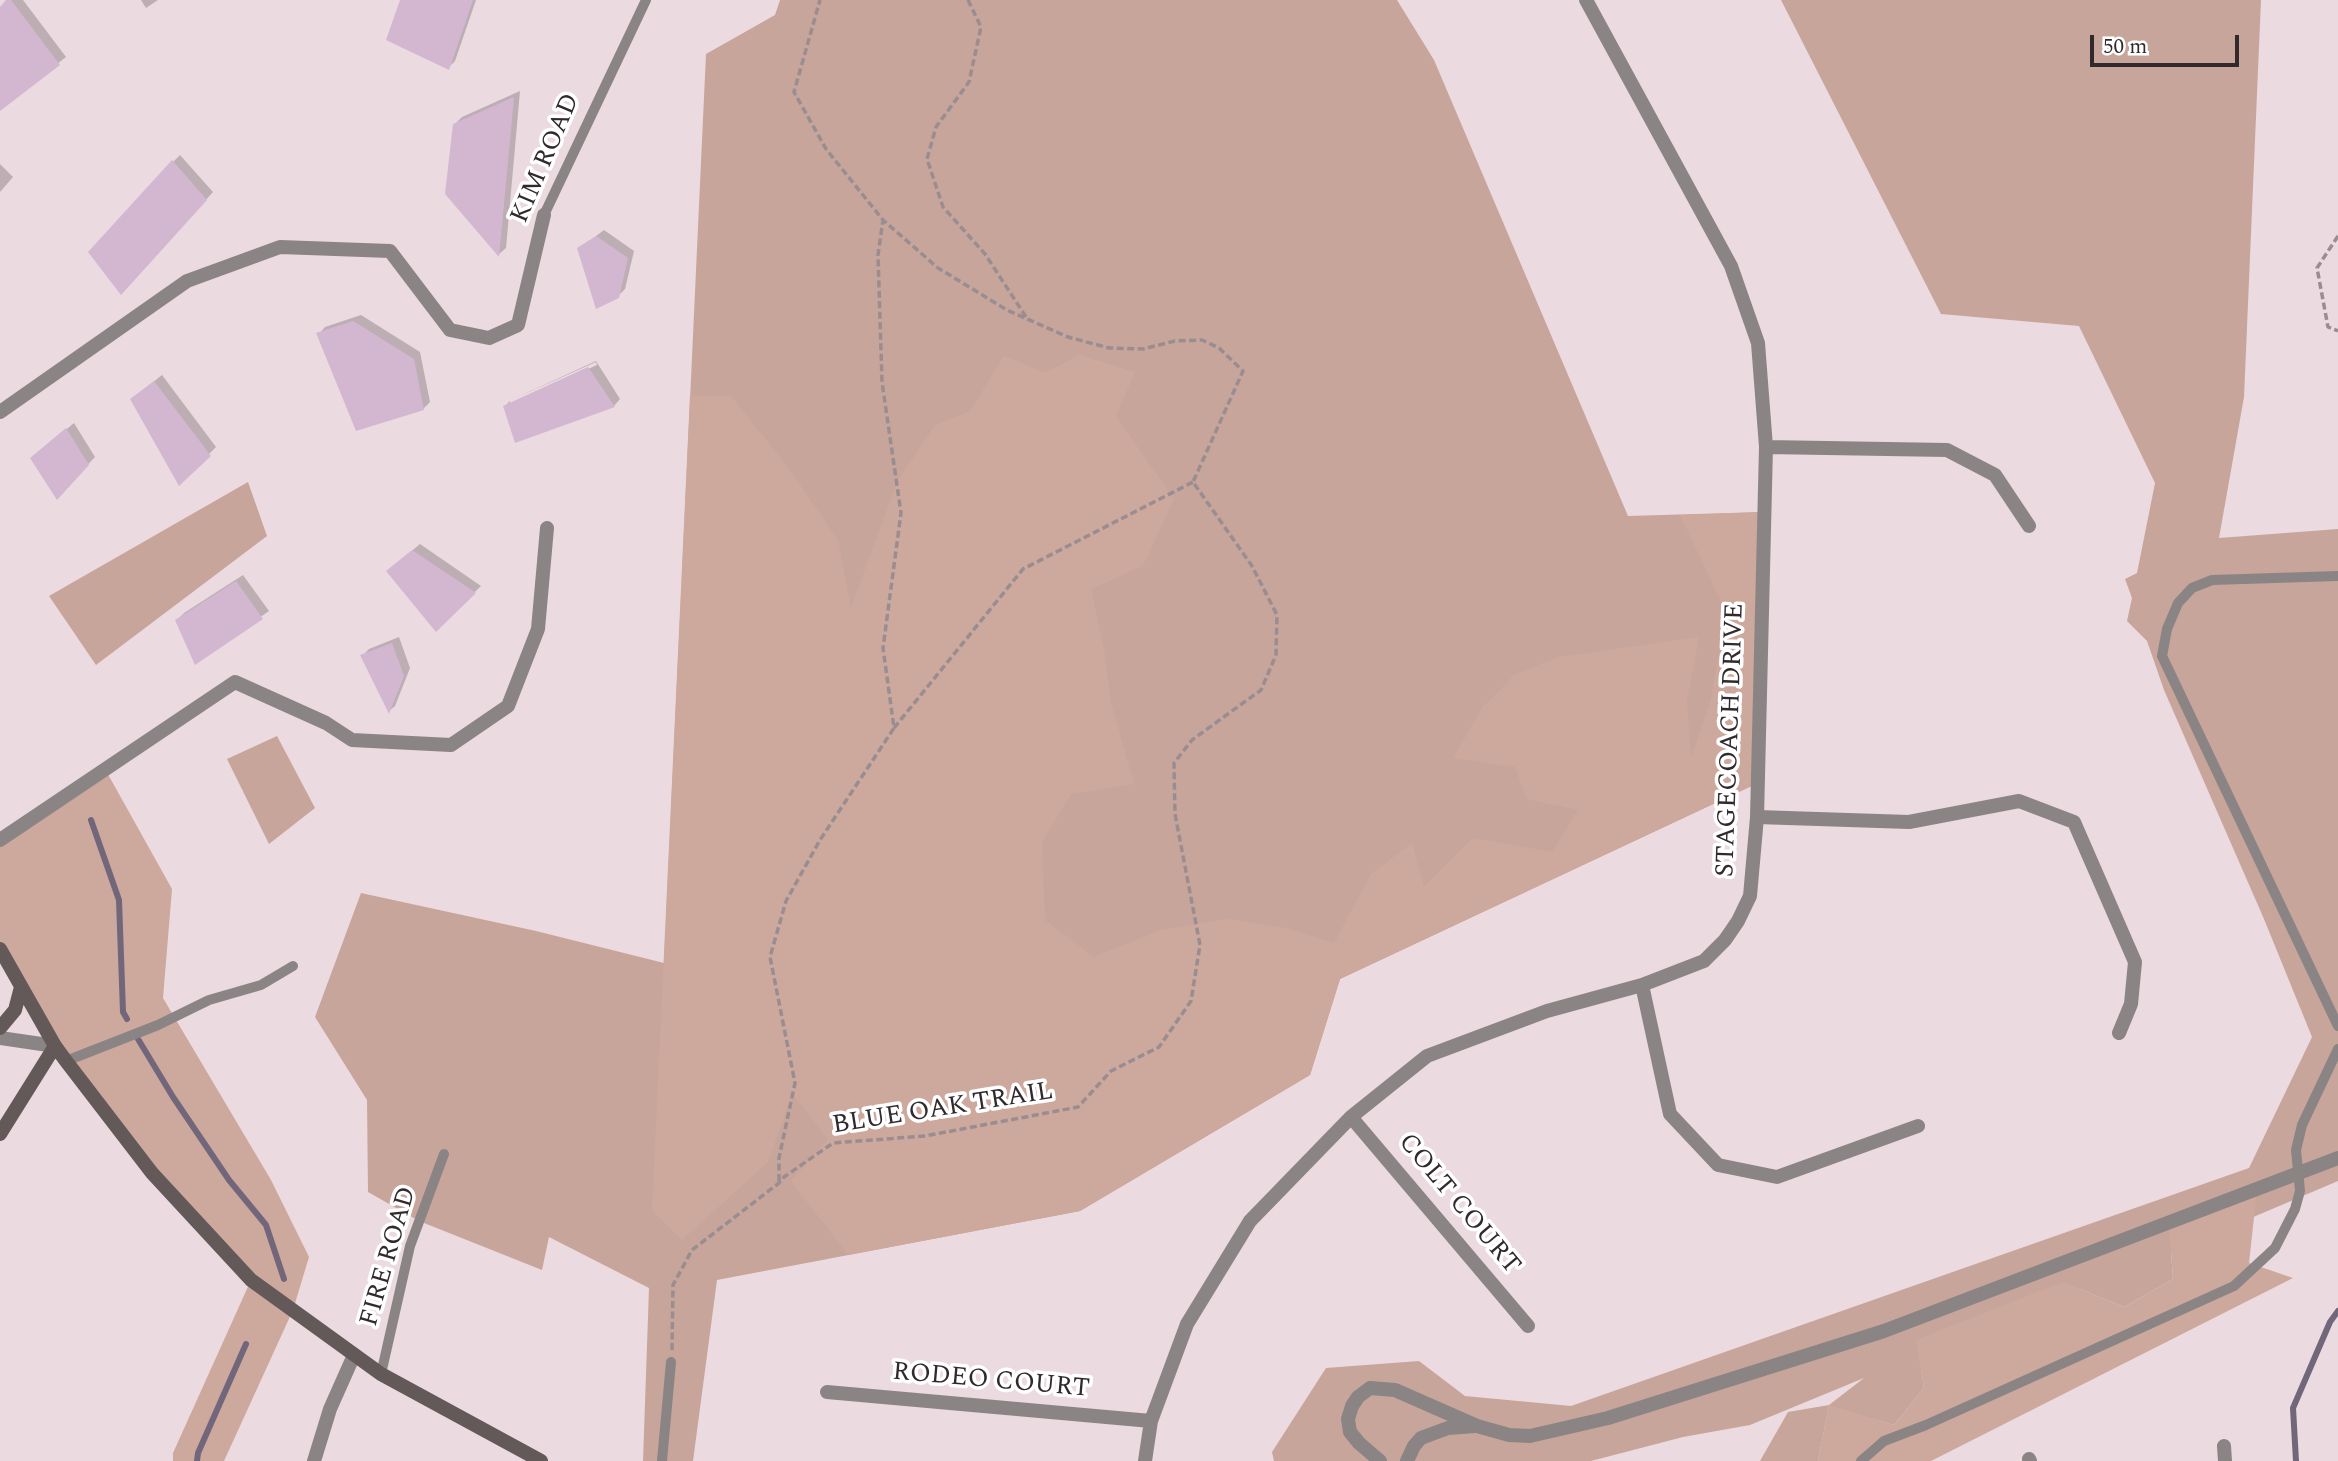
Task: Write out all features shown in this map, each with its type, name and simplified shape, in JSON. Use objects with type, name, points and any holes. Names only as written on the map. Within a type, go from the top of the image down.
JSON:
[{"type":"main road","points":[[0,949],[66,1061],[152,1173],[251,1280],[381,1374],[541,1461]]},
{"type":"main road","points":[[0,1028],[15,1010],[21,986]]},
{"type":"main road","points":[[0,1134],[55,1046]]},
{"type":"street","name":"STAGECOACH DRIVE","points":[[1145,1461],[1151,1421],[1187,1324],[1250,1221],[1351,1117],[1427,1056],[1547,1011],[1642,985],[1703,961],[1725,940],[1750,896],[1757,817],[1766,447],[1758,343],[1731,266],[1586,0]]},
{"type":"street","name":"KIM ROAD","points":[[0,412],[187,281],[280,247],[390,251],[450,330],[489,338],[518,325],[544,215]]},
{"type":"street","points":[[1766,447],[1947,450],[1995,475],[2029,526]]},
{"type":"street","points":[[0,839],[235,682],[326,723],[352,740],[451,745],[508,705],[538,629],[547,528]]},
{"type":"street","points":[[1757,817],[1909,822],[2019,801],[2074,822],[2135,962],[2131,1004],[2119,1034]]},
{"type":"street","points":[[1642,985],[1670,1114],[1718,1165],[1777,1177],[1918,1126]]},
{"type":"street","points":[[0,1038],[55,1046]]},
{"type":"street","name":"COLT COURT","points":[[1351,1117],[1528,1326]]},
{"type":"street","points":[[1476,1426],[1437,1431],[1421,1438],[1408,1458],[1380,1460],[1350,1432],[1348,1419],[1358,1397],[1370,1388],[1395,1390],[1476,1426],[1509,1435],[1530,1436],[1608,1418],[1884,1331],[2338,1158]]},
{"type":"street","points":[[314,1461],[330,1409],[354,1354]]},
{"type":"street","name":"RODEO COURT","points":[[827,1392],[1151,1421]]},
{"type":"street","points":[[2224,1446],[2225,1461]]},
{"type":"lane","name":"KIM ROAD","points":[[544,215],[646,0]]},
{"type":"lane","points":[[2338,576],[2212,580],[2192,588],[2178,603],[2167,629],[2162,656],[2338,1026]]},
{"type":"lane","points":[[66,1061],[209,1000],[261,985],[293,966]]},
{"type":"lane","points":[[1860,1461],[1884,1441],[1926,1425],[2234,1286],[2275,1248],[2295,1209],[2300,1191],[2296,1150],[2302,1125],[2338,1049]]},
{"type":"lane","name":"FIRE ROAD","points":[[381,1374],[410,1246],[444,1154]]},
{"type":"lane","points":[[662,1461],[671,1362]]},
{"type":"path","points":[[779,1183],[779,1158],[795,1083],[770,957],[786,901],[820,840],[894,728],[1023,569],[1193,482],[1243,371],[1219,348],[1202,340],[1175,341],[1143,349],[1109,348],[1068,337],[1007,310],[938,268],[883,220],[826,149],[794,92],[820,0]]},
{"type":"path","points":[[968,0],[981,27],[969,82],[936,127],[927,159],[943,207],[985,254],[1027,319]]},
{"type":"path","points":[[883,220],[878,255],[882,382],[901,513],[883,648],[894,728]]},
{"type":"path","points":[[2338,236],[2317,268],[2328,327],[2338,331]]},
{"type":"path","name":"BLUE OAK TRAIL","points":[[671,1362],[673,1285],[692,1250],[784,1177],[833,1143],[925,1136],[1078,1107],[1111,1071],[1159,1047],[1191,1001],[1200,945],[1175,814],[1174,763],[1192,740],[1261,690],[1276,655],[1277,615],[1252,566],[1193,482]]},
{"type":"shaded area","points":[[780,0],[1397,0],[1434,60],[1628,516],[1764,512],[1758,783],[1340,979],[1310,1075],[1080,1211],[717,1280],[693,1461],[643,1461],[649,1288],[549,1237],[542,1270],[419,1221],[368,1192],[367,1100],[315,1017],[361,893],[536,931],[664,963],[706,54],[775,15]]},
{"type":"shaded area","points":[[1781,0],[2261,0],[2244,397],[2219,538],[2338,529],[2338,1181],[2171,1252],[2173,1279],[2124,1307],[2080,1289],[1919,1355],[1924,1388],[1894,1425],[1829,1406],[1818,1461],[1760,1461],[1788,1412],[1829,1405],[1864,1378],[1750,1425],[1683,1437],[1591,1461],[1274,1461],[1272,1452],[1326,1368],[1419,1361],[1465,1396],[1571,1406],[2249,1168],[2312,1037],[2264,919],[2164,690],[2147,641],[2127,621],[2132,598],[2125,579],[2137,573],[2155,483],[2079,326],[1941,314]]},
{"type":"shaded area","points":[[1079,355],[1135,372],[1116,416],[1174,499],[1143,566],[1091,589],[1104,649],[1111,703],[1134,784],[1071,794],[1042,842],[1045,920],[1094,957],[1161,930],[1227,919],[1286,928],[1334,943],[1371,874],[1412,843],[1424,887],[1473,838],[1552,852],[1578,810],[1527,799],[1515,767],[1453,758],[1482,708],[1515,674],[1559,657],[1699,637],[1687,701],[1691,758],[1711,699],[1726,612],[1680,515],[1764,512],[1758,783],[1340,979],[1310,1075],[1080,1211],[848,1255],[791,1181],[828,1139],[792,1094],[768,1162],[682,1240],[652,1210],[690,396],[731,396],[788,467],[838,540],[851,607],[898,480],[935,425],[970,411],[1004,356],[1045,373]]},
{"type":"shaded area","points":[[248,482],[267,536],[96,665],[49,596]]},
{"type":"shaded area","points":[[277,736],[315,808],[269,844],[227,759]]},
{"type":"shaded area","points":[[105,769],[172,889],[163,998],[271,1180],[309,1257],[293,1310],[224,1461],[173,1461],[173,1453],[251,1280],[152,1173],[55,1046],[0,949],[0,840]]},
{"type":"shaded area","points":[[2257,1190],[2249,1263],[2293,1278],[1931,1461],[1818,1461],[1829,1405],[1894,1425],[1924,1388],[1916,1340],[2063,1282],[2124,1307],[2173,1279],[2169,1224]]},
{"type":"building","points":[[6,0],[11,0],[60,65],[0,111],[0,7]]},
{"type":"building","points":[[400,0],[473,0],[449,70],[386,40]]},
{"type":"building","points":[[514,97],[499,257],[445,194],[453,124]]},
{"type":"building","points":[[172,160],[207,200],[121,295],[88,252]]},
{"type":"building","points":[[596,236],[628,258],[619,298],[596,309],[577,248]]},
{"type":"building","points":[[353,321],[414,359],[424,410],[356,431],[316,333]]},
{"type":"building","points":[[588,367],[615,407],[515,443],[503,406]]},
{"type":"building","points":[[154,381],[211,456],[179,486],[130,399]]},
{"type":"building","points":[[66,428],[89,465],[57,500],[30,458]]},
{"type":"building","points":[[412,550],[476,593],[436,632],[386,571]]},
{"type":"building","points":[[236,581],[263,619],[195,665],[175,620]]},
{"type":"building","points":[[392,643],[404,676],[389,714],[360,655]]},
{"type":"waterway","points":[[91,820],[119,900],[123,1012],[127,1019]]},
{"type":"waterway","points":[[138,1039],[229,1180],[266,1225],[284,1279]]},
{"type":"waterway","points":[[2296,1461],[2293,1408],[2330,1322],[2338,1311]]},
{"type":"waterway","points":[[197,1461],[198,1453],[246,1344]]}]
